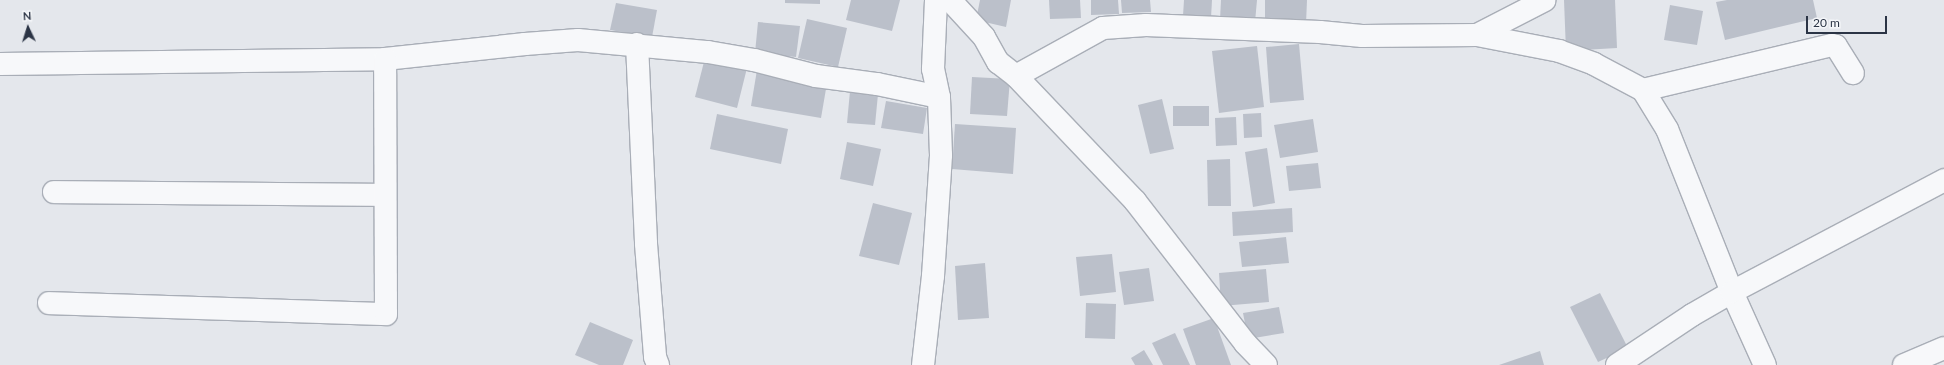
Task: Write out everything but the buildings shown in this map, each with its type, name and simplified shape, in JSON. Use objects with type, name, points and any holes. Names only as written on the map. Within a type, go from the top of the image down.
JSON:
[{"type":"street","points":[[923,365],[933,276],[941,155],[939,97],[933,69],[936,0]]},
{"type":"street","points":[[950,0],[984,37],[998,62],[1016,76],[1135,202],[1245,343],[1266,365]]},
{"type":"street","points":[[1477,35],[1545,0]]},
{"type":"street","points":[[1016,76],[1103,28],[1146,25],[1320,32],[1362,36],[1477,35],[1559,51],[1594,64],[1643,90],[1667,128],[1732,292],[1765,365]]},
{"type":"street","points":[[0,64],[385,59],[578,40],[636,44],[723,55],[754,60],[816,76],[877,84],[939,97]]},
{"type":"street","points":[[636,44],[646,244],[655,357],[658,365]]},
{"type":"street","points":[[1643,90],[1832,45],[1836,46],[1853,74]]},
{"type":"street","points":[[49,303],[386,314],[385,59]]},
{"type":"street","points":[[1616,365],[1692,315],[1732,292],[1944,180]]},
{"type":"street","points":[[54,192],[385,195]]},
{"type":"street","points":[[1904,365],[1944,348]]}]
